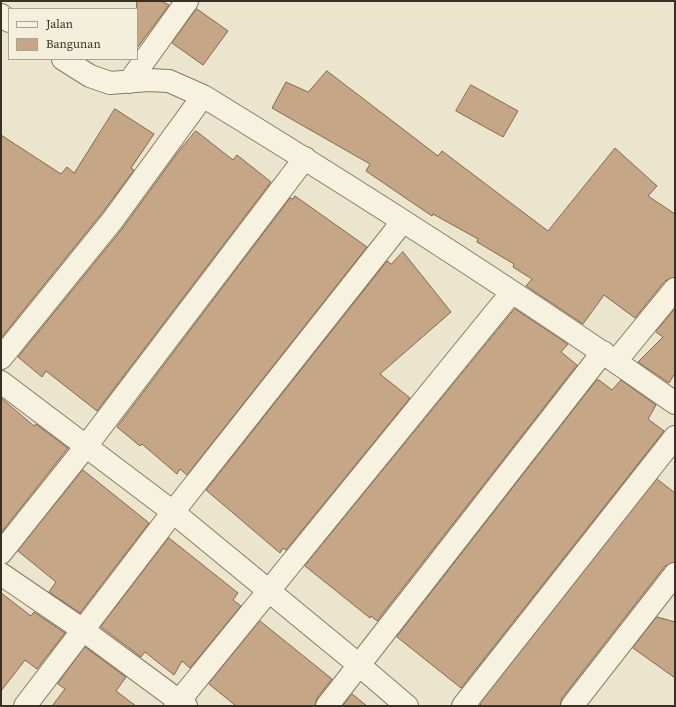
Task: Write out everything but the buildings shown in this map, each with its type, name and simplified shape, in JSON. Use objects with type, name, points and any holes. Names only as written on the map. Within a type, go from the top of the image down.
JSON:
[{"type":"street","points":[[129,82],[187,1]]},
{"type":"street","points":[[65,60],[90,76],[110,83],[148,80],[169,81],[203,96],[306,158],[403,221],[512,292],[675,403]]},
{"type":"street","points":[[1,358],[112,221],[203,96]]},
{"type":"street","points":[[1,553],[87,445],[306,158]]},
{"type":"street","points":[[25,706],[173,512],[403,221]]},
{"type":"street","points":[[327,706],[609,357],[675,289]]},
{"type":"street","points":[[1,574],[83,630],[180,704],[269,591],[512,292]]},
{"type":"street","points":[[1,382],[87,445],[173,512],[407,706]]},
{"type":"street","points":[[463,706],[675,437]]},
{"type":"street","points":[[572,706],[674,579]]}]
